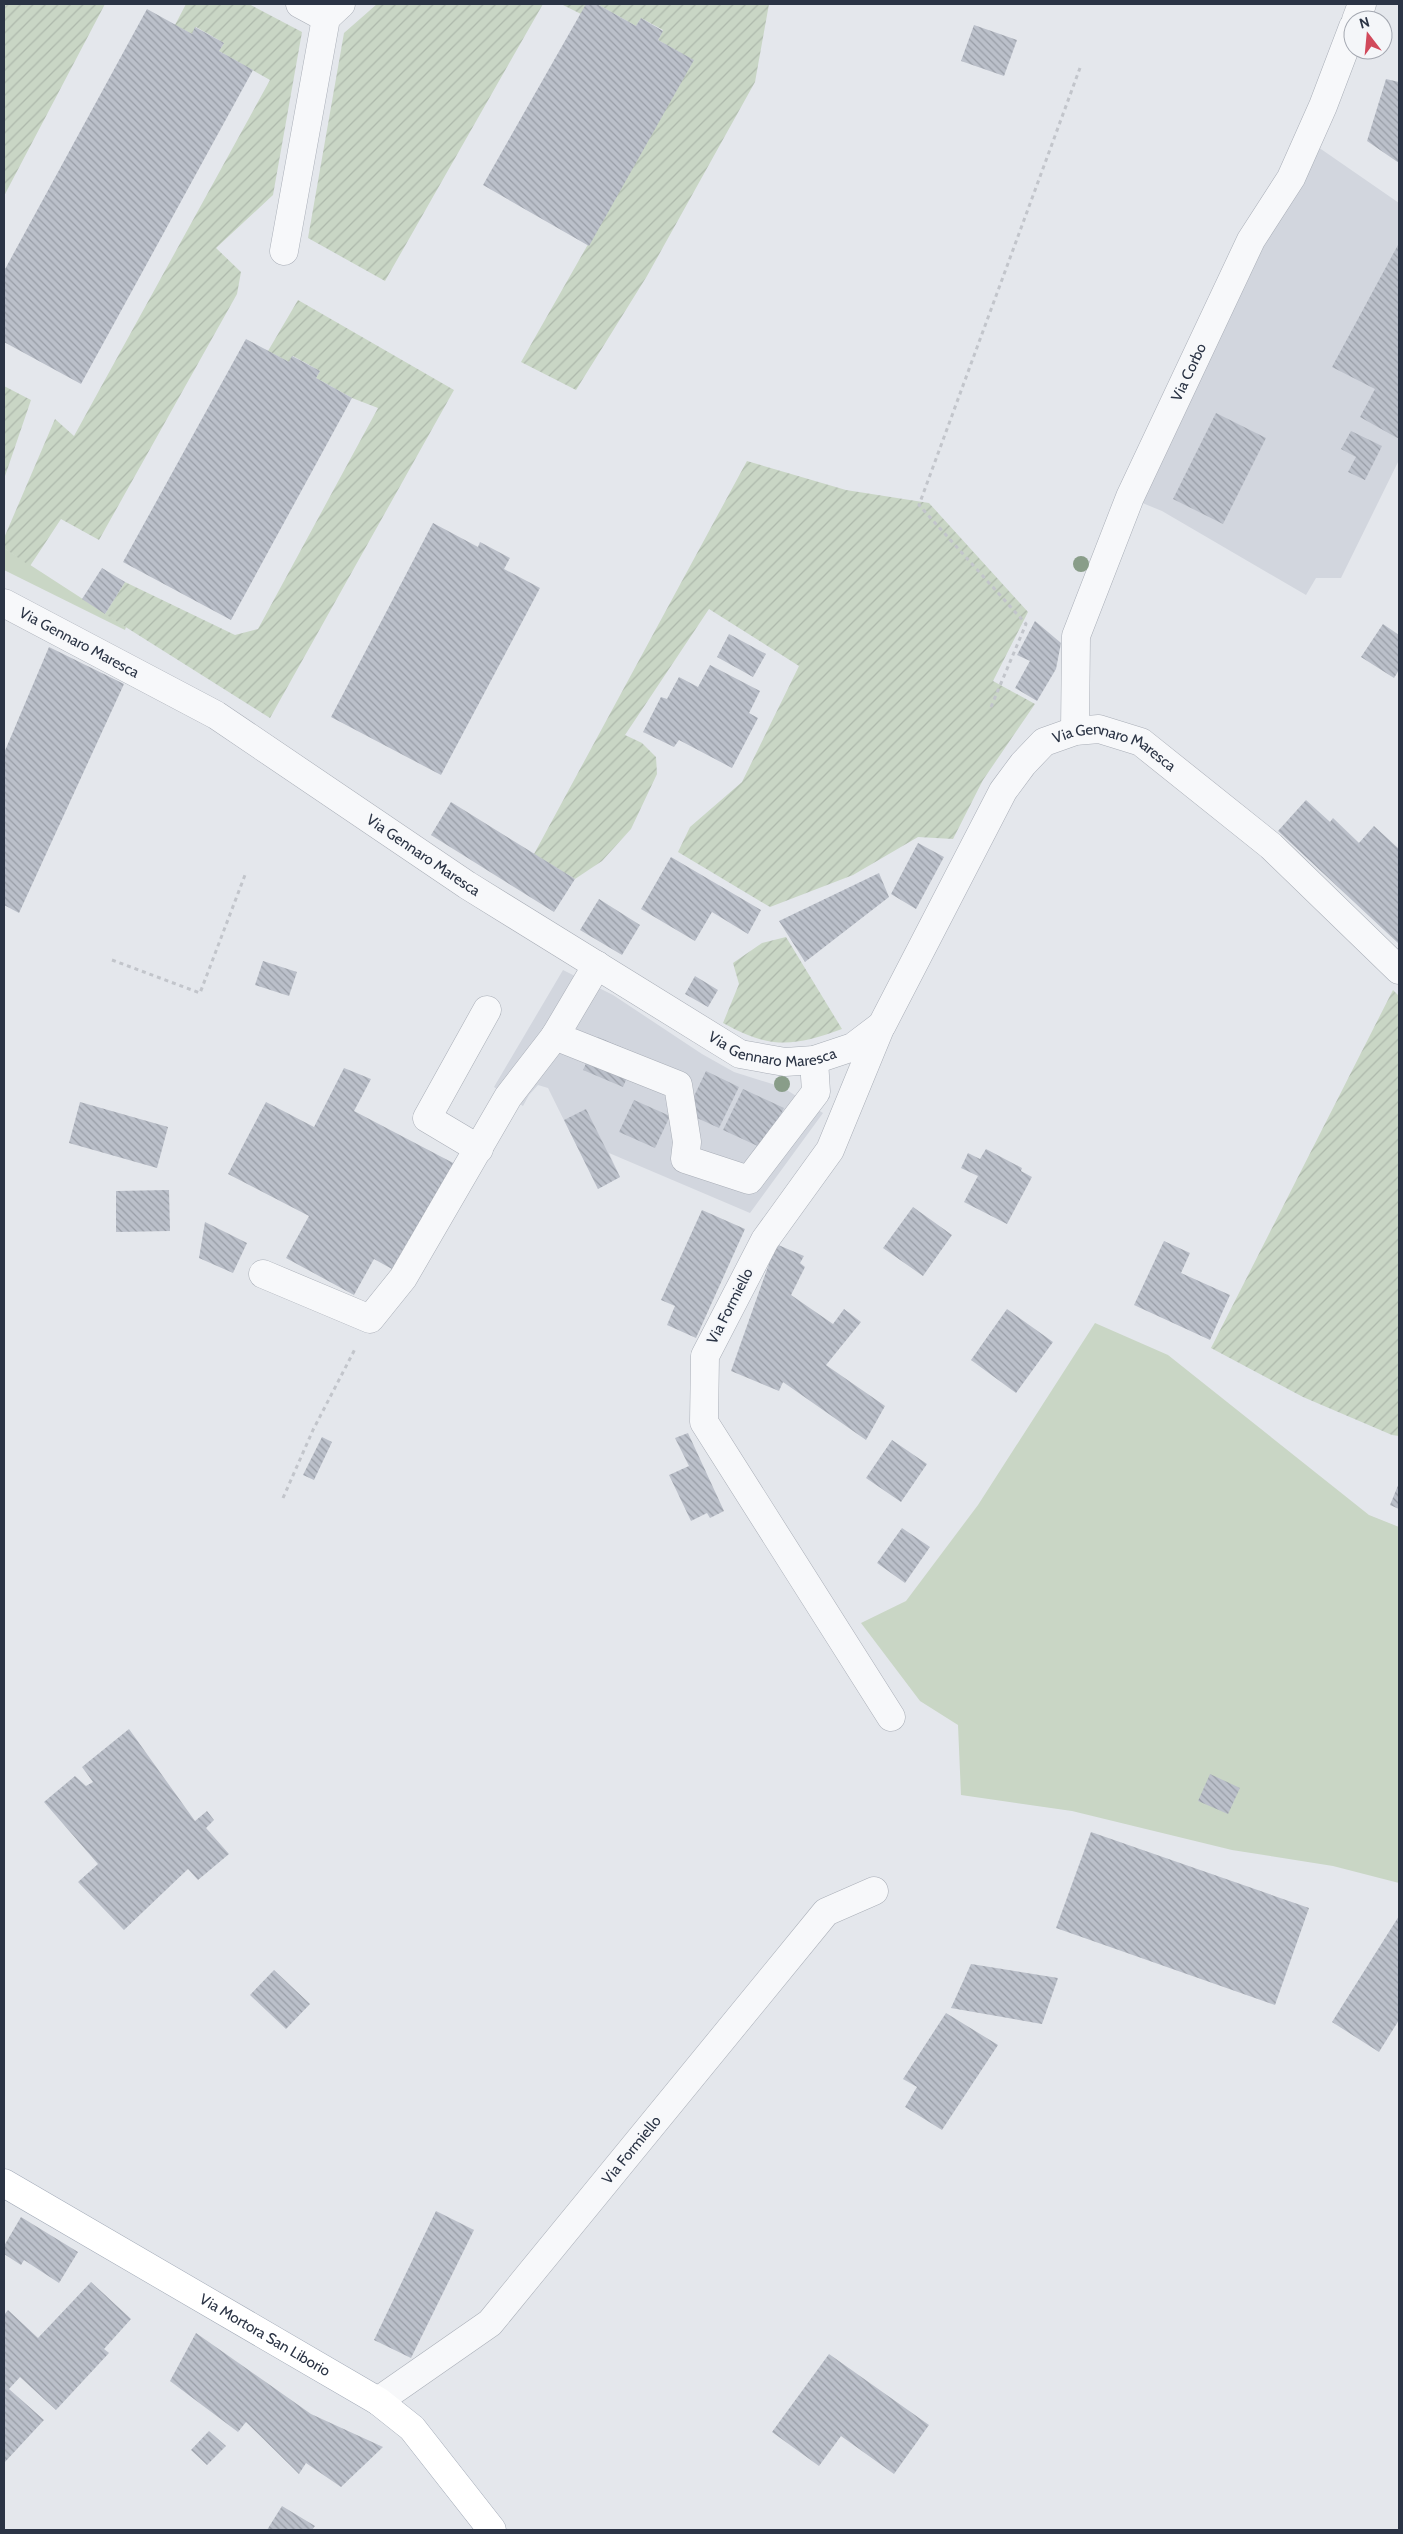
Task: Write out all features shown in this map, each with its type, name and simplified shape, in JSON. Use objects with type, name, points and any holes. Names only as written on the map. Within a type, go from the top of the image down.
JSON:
[{"type":"main road","name":"Via Mortora San Liborio","points":[[4,2183],[378,2401],[412,2428],[492,2530]]},
{"type":"street","points":[[284,251],[334,11],[300,4]]},
{"type":"street","name":"Via Corbo","points":[[1075,731],[1076,636],[1130,497],[1252,240],[1291,178],[1323,106],[1343,53]]},
{"type":"street","name":"Via Gennaro Maresca","points":[[4,603],[216,715],[467,885],[712,1039],[740,1054],[784,1062],[814,1060],[853,1047],[882,1025],[1003,791],[1023,764],[1044,742],[1075,731],[1099,729],[1141,742],[1272,846],[1399,970]]},
{"type":"street","points":[[263,1274],[370,1319],[402,1278],[508,1097],[555,1036],[597,965]]},
{"type":"street","points":[[479,1149],[427,1118],[487,1010]]},
{"type":"street","name":"Via Formiello","points":[[882,1025],[830,1150],[765,1240],[705,1356],[704,1422],[891,1717]]},
{"type":"street","points":[[555,1036],[678,1086],[687,1142],[685,1159],[749,1180],[816,1092],[814,1060]]},
{"type":"street","name":"Via Formiello","points":[[378,2401],[490,2323],[826,1912],[874,1891]]},
{"type":"path","points":[[991,707],[1026,624],[919,505],[1080,68]]},
{"type":"path","points":[[112,960],[200,993],[246,874]]},
{"type":"path","points":[[282,1498],[313,1430],[370,1319]]},
{"type":"shaded area","points":[[1318,147],[1399,203],[1399,460],[1341,578],[1316,578],[1306,595],[1162,511],[1140,502],[1262,246]]},
{"type":"shaded area","points":[[563,970],[613,995],[702,1054],[734,1072],[782,1087],[823,1113],[750,1213],[609,1153],[620,1177],[598,1189],[548,1088],[538,1085],[529,1095],[523,1106],[494,1087]]},
{"type":"green space","points":[[4,4],[105,4],[4,196]]},
{"type":"green space","points":[[186,4],[249,4],[302,32],[273,195],[216,248],[241,272],[237,294],[99,540],[61,519],[30,566],[4,548],[4,538],[55,419],[74,436],[270,80],[219,51],[224,43],[196,27],[192,34],[175,25]]},
{"type":"green space","points":[[377,4],[543,4],[385,281],[308,238],[344,33]]},
{"type":"green space","points":[[561,4],[586,4],[581,14]]},
{"type":"green space","points":[[597,4],[769,4],[755,82],[647,276],[576,390],[521,362],[693,60],[658,40],[663,30],[641,18],[636,26]]},
{"type":"green space","points":[[298,300],[454,390],[270,718],[105,614],[125,582],[235,635],[258,629],[378,408],[352,398],[316,378],[320,371],[293,356],[289,362],[268,351]]},
{"type":"green space","points":[[4,386],[31,400],[4,479]]},
{"type":"green space","points":[[747,461],[846,490],[929,503],[1028,612],[993,681],[1035,704],[983,780],[953,839],[918,837],[853,875],[770,907],[678,852],[690,827],[742,782],[799,666],[709,609],[625,735],[642,743],[656,757],[657,774],[631,829],[602,861],[575,879],[534,854]]},
{"type":"green space","points":[[4,548],[126,627],[125,630],[4,570]]},
{"type":"green space","points":[[786,937],[842,1029],[809,1039],[782,1042],[768,1041],[755,1037],[723,1023],[739,984],[733,963],[762,943]]},
{"type":"green space","points":[[1393,990],[1399,996],[1399,1436],[1392,1435],[1303,1397],[1211,1348]]},
{"type":"green space","points":[[1095,1323],[1168,1355],[1369,1515],[1399,1527],[1399,1883],[1333,1866],[1232,1850],[1072,1811],[961,1795],[958,1725],[920,1701],[861,1623],[906,1601],[978,1505]]},
{"type":"building","points":[[586,4],[597,4],[636,26],[641,18],[663,31],[658,40],[694,60],[589,246],[483,185]]},
{"type":"building","points":[[147,9],[192,34],[195,27],[224,43],[219,51],[253,70],[81,384],[4,342],[4,271]]},
{"type":"building","points":[[974,25],[1017,40],[1004,76],[961,61]]},
{"type":"building","points":[[1386,79],[1399,82],[1399,163],[1367,141]]},
{"type":"building","points":[[1399,243],[1399,439],[1360,417],[1375,389],[1332,367]]},
{"type":"building","points":[[246,339],[289,362],[292,356],[320,371],[316,378],[352,398],[231,620],[123,562]]},
{"type":"building","points":[[1216,413],[1266,438],[1223,524],[1173,499]]},
{"type":"building","points":[[1351,431],[1382,446],[1365,480],[1348,472],[1356,457],[1341,449]]},
{"type":"building","points":[[433,523],[478,547],[480,542],[510,558],[504,569],[540,588],[441,775],[331,717]]},
{"type":"building","points":[[102,568],[125,582],[105,614],[82,599]]},
{"type":"building","points":[[1035,621],[1061,643],[1056,669],[1037,701],[1015,688],[1030,661],[1017,655]]},
{"type":"building","points":[[1383,624],[1399,635],[1399,670],[1394,678],[1361,657]]},
{"type":"building","points":[[729,634],[766,654],[753,677],[717,657]]},
{"type":"building","points":[[49,647],[124,684],[19,913],[4,905],[4,753]]},
{"type":"building","points":[[710,665],[760,691],[749,713],[758,718],[732,768],[679,740],[674,747],[643,732],[661,697],[667,699],[679,677],[698,687]]},
{"type":"building","points":[[1306,800],[1330,822],[1333,818],[1359,843],[1374,826],[1399,849],[1399,944],[1278,831]]},
{"type":"building","points":[[451,802],[575,879],[554,912],[431,835]]},
{"type":"building","points":[[918,843],[944,857],[916,909],[891,894]]},
{"type":"building","points":[[671,857],[761,910],[748,934],[712,912],[695,941],[641,909]]},
{"type":"building","points":[[879,873],[889,897],[805,962],[779,921]]},
{"type":"building","points":[[599,899],[640,925],[622,955],[580,930]]},
{"type":"building","points":[[263,961],[297,972],[289,996],[255,985]]},
{"type":"building","points":[[695,976],[718,990],[708,1007],[685,994]]},
{"type":"building","points":[[598,1037],[637,1054],[623,1087],[583,1070]]},
{"type":"building","points":[[344,1068],[371,1079],[354,1111],[457,1165],[415,1242],[409,1239],[392,1269],[374,1259],[354,1295],[286,1258],[309,1216],[228,1174],[266,1102],[314,1127]]},
{"type":"building","points":[[706,1071],[739,1087],[719,1128],[686,1113]]},
{"type":"building","points":[[743,1089],[784,1108],[764,1149],[723,1130]]},
{"type":"building","points":[[634,1100],[670,1116],[655,1148],[619,1132]]},
{"type":"building","points":[[80,1102],[168,1127],[157,1168],[69,1143]]},
{"type":"building","points":[[586,1109],[620,1177],[598,1189],[564,1120]]},
{"type":"building","points":[[986,1149],[1022,1168],[1021,1171],[1032,1177],[1007,1224],[964,1202],[978,1176],[961,1168],[968,1153],[980,1159]]},
{"type":"building","points":[[169,1190],[170,1231],[116,1232],[116,1191]]},
{"type":"building","points":[[913,1207],[952,1235],[923,1276],[883,1248]]},
{"type":"building","points":[[702,1210],[745,1229],[696,1338],[667,1325],[675,1306],[661,1300]]},
{"type":"building","points":[[205,1222],[247,1243],[233,1273],[199,1258]]},
{"type":"building","points":[[1164,1241],[1190,1253],[1181,1273],[1230,1295],[1210,1340],[1134,1305]]},
{"type":"building","points":[[776,1244],[804,1256],[800,1263],[805,1267],[791,1295],[833,1324],[844,1309],[861,1322],[826,1365],[885,1406],[866,1440],[783,1382],[779,1391],[731,1371]]},
{"type":"building","points":[[1007,1309],[1053,1342],[1016,1393],[971,1360]]},
{"type":"building","points":[[688,1433],[724,1511],[710,1518],[707,1513],[691,1521],[669,1475],[689,1466],[675,1438]]},
{"type":"building","points":[[322,1437],[332,1442],[314,1480],[303,1475]]},
{"type":"building","points":[[892,1440],[927,1464],[901,1502],[866,1478]]},
{"type":"building","points":[[1399,1483],[1399,1509],[1390,1505]]},
{"type":"building","points":[[902,1528],[930,1547],[905,1583],[877,1563]]},
{"type":"building","points":[[129,1729],[195,1821],[207,1811],[214,1820],[206,1828],[229,1854],[198,1880],[188,1869],[124,1930],[78,1882],[98,1864],[44,1802],[75,1776],[86,1786],[93,1782],[82,1767]]},
{"type":"building","points":[[1210,1774],[1240,1788],[1228,1814],[1198,1801]]},
{"type":"building","points":[[1091,1832],[1309,1908],[1275,2005],[1056,1928]]},
{"type":"building","points":[[1399,1916],[1399,2020],[1379,2052],[1332,2022]]},
{"type":"building","points":[[971,1964],[1058,1978],[1042,2024],[951,2008]]},
{"type":"building","points":[[274,1970],[310,2004],[286,2029],[250,1995]]},
{"type":"building","points":[[946,2013],[998,2045],[942,2130],[905,2107],[917,2087],[903,2079]]},
{"type":"building","points":[[436,2211],[474,2230],[411,2358],[374,2340]]},
{"type":"building","points":[[21,2217],[78,2252],[59,2283],[24,2260],[21,2265],[4,2254],[4,2246]]},
{"type":"building","points":[[91,2282],[131,2319],[104,2349],[109,2353],[56,2410],[20,2377],[9,2389],[44,2420],[4,2463],[4,2315],[8,2310],[38,2338]]},
{"type":"building","points":[[196,2333],[311,2414],[383,2447],[341,2487],[306,2463],[299,2474],[246,2422],[238,2432],[170,2381]]},
{"type":"building","points":[[829,2354],[929,2425],[894,2474],[841,2436],[819,2466],[772,2432]]},
{"type":"building","points":[[209,2431],[226,2446],[207,2465],[191,2450]]},
{"type":"building","points":[[282,2506],[315,2526],[312,2530],[267,2530]]}]
